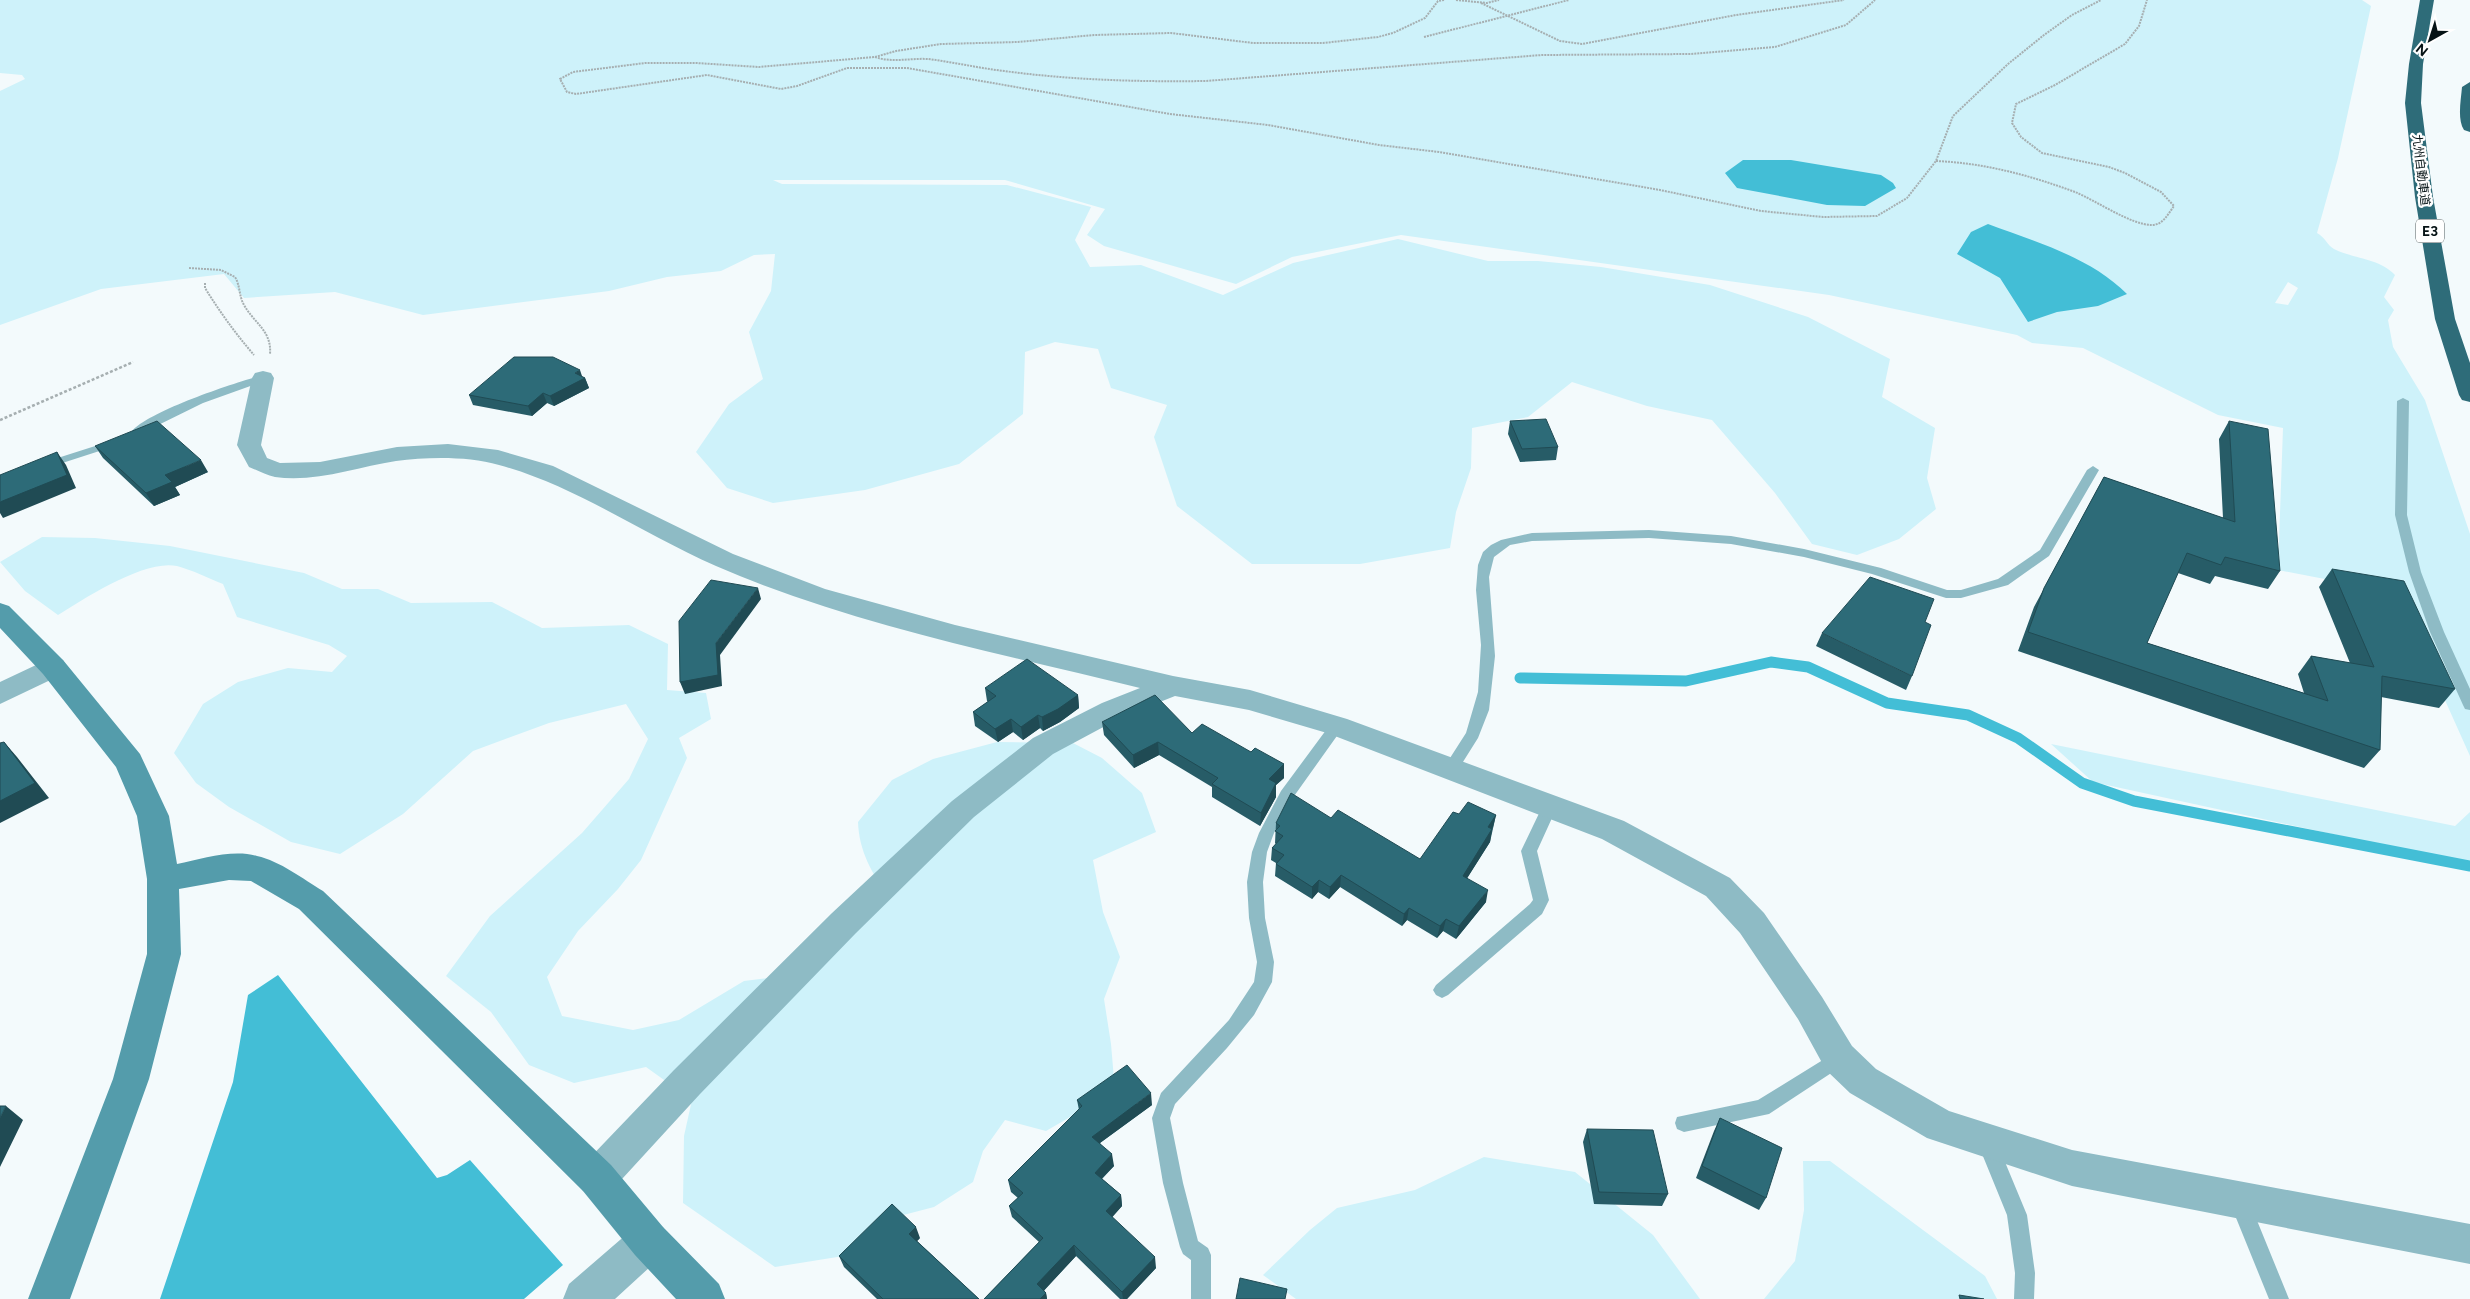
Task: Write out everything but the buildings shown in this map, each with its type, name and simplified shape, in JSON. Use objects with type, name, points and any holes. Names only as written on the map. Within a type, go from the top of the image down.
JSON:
[{"type":"highway","name":"九州自動車道","points":[[2427,0],[2416,64],[2413,103],[2424,197],[2446,319],[2470,395]]},
{"type":"highway","points":[[2470,87],[2468,111],[2470,127]]},
{"type":"street","points":[[266,370],[250,445],[257,462],[277,470],[320,469],[397,454],[448,451],[498,457],[545,471],[724,560],[816,595],[955,634],[1173,686],[1250,700],[1337,726],[1613,830],[1718,887],[1752,923],[1810,1008],[1839,1058],[1863,1080],[1940,1126],[2072,1168],[2470,1244]]},
{"type":"street","points":[[0,612],[53,667],[129,762],[153,816],[163,879],[164,954],[134,1070],[49,1299]]},
{"type":"street","points":[[0,694],[53,667]]},
{"type":"street","points":[[596,1178],[687,1082],[837,930],[963,809],[1042,746],[1112,710],[1173,686]]},
{"type":"street","points":[[163,879],[229,867],[256,868],[311,900],[596,1178],[649,1241],[704,1299]]},
{"type":"street","points":[[584,1299],[649,1241]]},
{"type":"lane","points":[[36,468],[126,437],[168,413],[235,386],[266,370]]},
{"type":"lane","points":[[2402,401],[2401,515],[2416,572],[2437,632],[2470,705]]},
{"type":"lane","points":[[1450,769],[1476,728],[1485,695],[1489,654],[1482,578],[1488,555],[1502,544],[1537,536],[1658,534],[1722,540],[1772,547],[1853,564],[1946,594],[1961,594],[2003,582],[2045,553],[2093,470]]},
{"type":"lane","points":[[1201,1299],[1202,1255],[1190,1247],[1173,1183],[1161,1118],[1168,1099],[1253,1004],[1263,982],[1267,958],[1256,916],[1255,874],[1266,830],[1298,778],[1337,726]]},
{"type":"lane","points":[[1442,990],[1536,909],[1541,900],[1529,851],[1549,807]]},
{"type":"lane","points":[[1684,1123],[1762,1108],[1839,1058]]},
{"type":"lane","points":[[1986,1141],[2018,1215],[2025,1273],[2024,1299]]},
{"type":"lane","points":[[2239,1200],[2279,1299]]},
{"type":"path","points":[[1444,0],[1438,2],[1425,18],[1408,27],[1378,37],[1357,39],[1323,42],[1253,43],[1153,32],[1069,36],[1018,42],[941,44],[896,51],[874,57],[759,67],[696,63],[645,63],[573,72],[560,79],[567,92],[585,94],[665,80],[707,75],[767,88],[781,89],[797,86],[847,68],[920,70],[1170,114],[1268,125],[1379,145],[1439,152],[1660,190],[1761,211],[1823,217],[1877,216],[1907,198],[1936,161],[1953,116],[2008,64],[2044,34],[2072,15],[2101,0]]},
{"type":"path","points":[[1456,0],[1481,3],[1499,0]]},
{"type":"path","points":[[1424,37],[1569,0]]},
{"type":"path","points":[[1481,3],[1560,41],[1582,44],[1736,15],[1844,0]]},
{"type":"path","points":[[874,57],[884,60],[927,59],[1004,71],[1091,80],[1206,81],[1417,63],[1542,55],[1691,54],[1775,47],[1840,29],[1875,0]]},
{"type":"path","points":[[1936,161],[1981,164],[2020,172],[2043,179],[2097,201],[2123,218],[2136,223],[2150,226],[2158,225],[2165,221],[2174,206],[2164,194],[2146,183],[2109,167],[2053,158],[2038,152],[2018,133],[2012,123],[2016,104],[2055,86],[2125,44],[2139,26],[2147,0]]},
{"type":"path","points":[[189,268],[217,270],[230,274],[238,280],[244,304],[269,334],[272,346],[266,370]]},
{"type":"path","points":[[205,282],[205,288],[225,320],[232,325],[235,333],[266,370]]},
{"type":"path","points":[[0,420],[133,362]]},
{"type":"shaded area","points":[[0,0],[2362,0],[2371,6],[2338,158],[2317,233],[2334,249],[2382,265],[2395,275],[2384,297],[2394,310],[2388,320],[2393,347],[2425,400],[2470,534],[2470,756],[2397,593],[2278,570],[2283,428],[2218,415],[2083,348],[2032,343],[2017,335],[1829,295],[1401,235],[1292,257],[1236,284],[1104,246],[1087,235],[1105,209],[1005,180],[773,180],[782,184],[1007,185],[1091,207],[1075,240],[1090,267],[1141,265],[1223,295],[1293,263],[1398,239],[1488,261],[1538,261],[1601,267],[1710,285],[1808,317],[1890,359],[1882,397],[1935,428],[1927,478],[1936,509],[1899,539],[1857,555],[1812,544],[1775,493],[1712,420],[1647,406],[1572,382],[1528,417],[1472,428],[1471,468],[1456,512],[1450,548],[1360,564],[1252,564],[1177,506],[1154,437],[1167,405],[1111,388],[1098,349],[1055,342],[1025,352],[1023,414],[959,464],[865,490],[773,503],[727,488],[696,452],[729,404],[763,379],[749,332],[771,291],[775,254],[754,255],[721,271],[667,277],[609,291],[423,315],[335,292],[244,298],[224,274],[101,289],[0,325],[0,91],[25,79],[22,75],[0,73]],"holes":[[[2288,282],[2298,288],[2288,305],[2275,303]]]},
{"type":"shaded area","points":[[42,537],[95,538],[170,546],[304,573],[342,589],[378,589],[411,603],[492,602],[542,628],[629,625],[668,644],[667,690],[706,693],[711,719],[679,738],[687,758],[641,860],[618,889],[578,931],[547,977],[562,1016],[633,1030],[679,1020],[744,981],[809,973],[889,897],[877,880],[868,862],[861,843],[858,822],[892,780],[933,759],[997,742],[1073,743],[1102,758],[1142,793],[1156,832],[1093,860],[1103,912],[1120,957],[1104,999],[1111,1044],[1115,1091],[1046,1131],[1005,1120],[983,1151],[973,1182],[934,1207],[888,1219],[856,1254],[775,1267],[683,1203],[684,1136],[692,1100],[646,1067],[574,1083],[529,1065],[491,1012],[446,976],[490,916],[582,833],[629,779],[648,739],[626,704],[549,723],[473,751],[403,814],[340,854],[291,842],[229,807],[196,783],[174,753],[203,704],[238,682],[288,668],[332,672],[347,656],[329,645],[237,617],[223,584],[177,566],[164,565],[132,574],[99,590],[58,615],[25,591],[0,562]]},
{"type":"shaded area","points":[[2051,744],[2455,826],[2470,812],[2470,864],[2093,782]]},
{"type":"shaded area","points":[[1484,1157],[1575,1172],[1653,1235],[1700,1299],[1296,1299],[1263,1275],[1310,1230],[1337,1208],[1415,1190]]},
{"type":"shaded area","points":[[1803,1161],[1830,1161],[1985,1276],[1997,1299],[1764,1299],[1795,1261],[1804,1210]]},
{"type":"water","points":[[1743,160],[1791,160],[1881,175],[1893,183],[1896,188],[1865,206],[1827,205],[1737,188],[1725,173]]},
{"type":"water","points":[[1988,224],[2043,244],[2079,260],[2112,281],[2127,294],[2098,306],[2057,312],[2028,322],[2000,278],[1957,254],[1971,232]]},
{"type":"water","points":[[278,975],[437,1178],[447,1175],[470,1160],[563,1265],[524,1299],[160,1299],[233,1082],[248,995]]},
{"type":"waterway","points":[[1520,678],[1686,681],[1771,662],[1808,667],[1887,703],[1968,715],[2018,738],[2082,783],[2134,801],[2470,866]]}]
